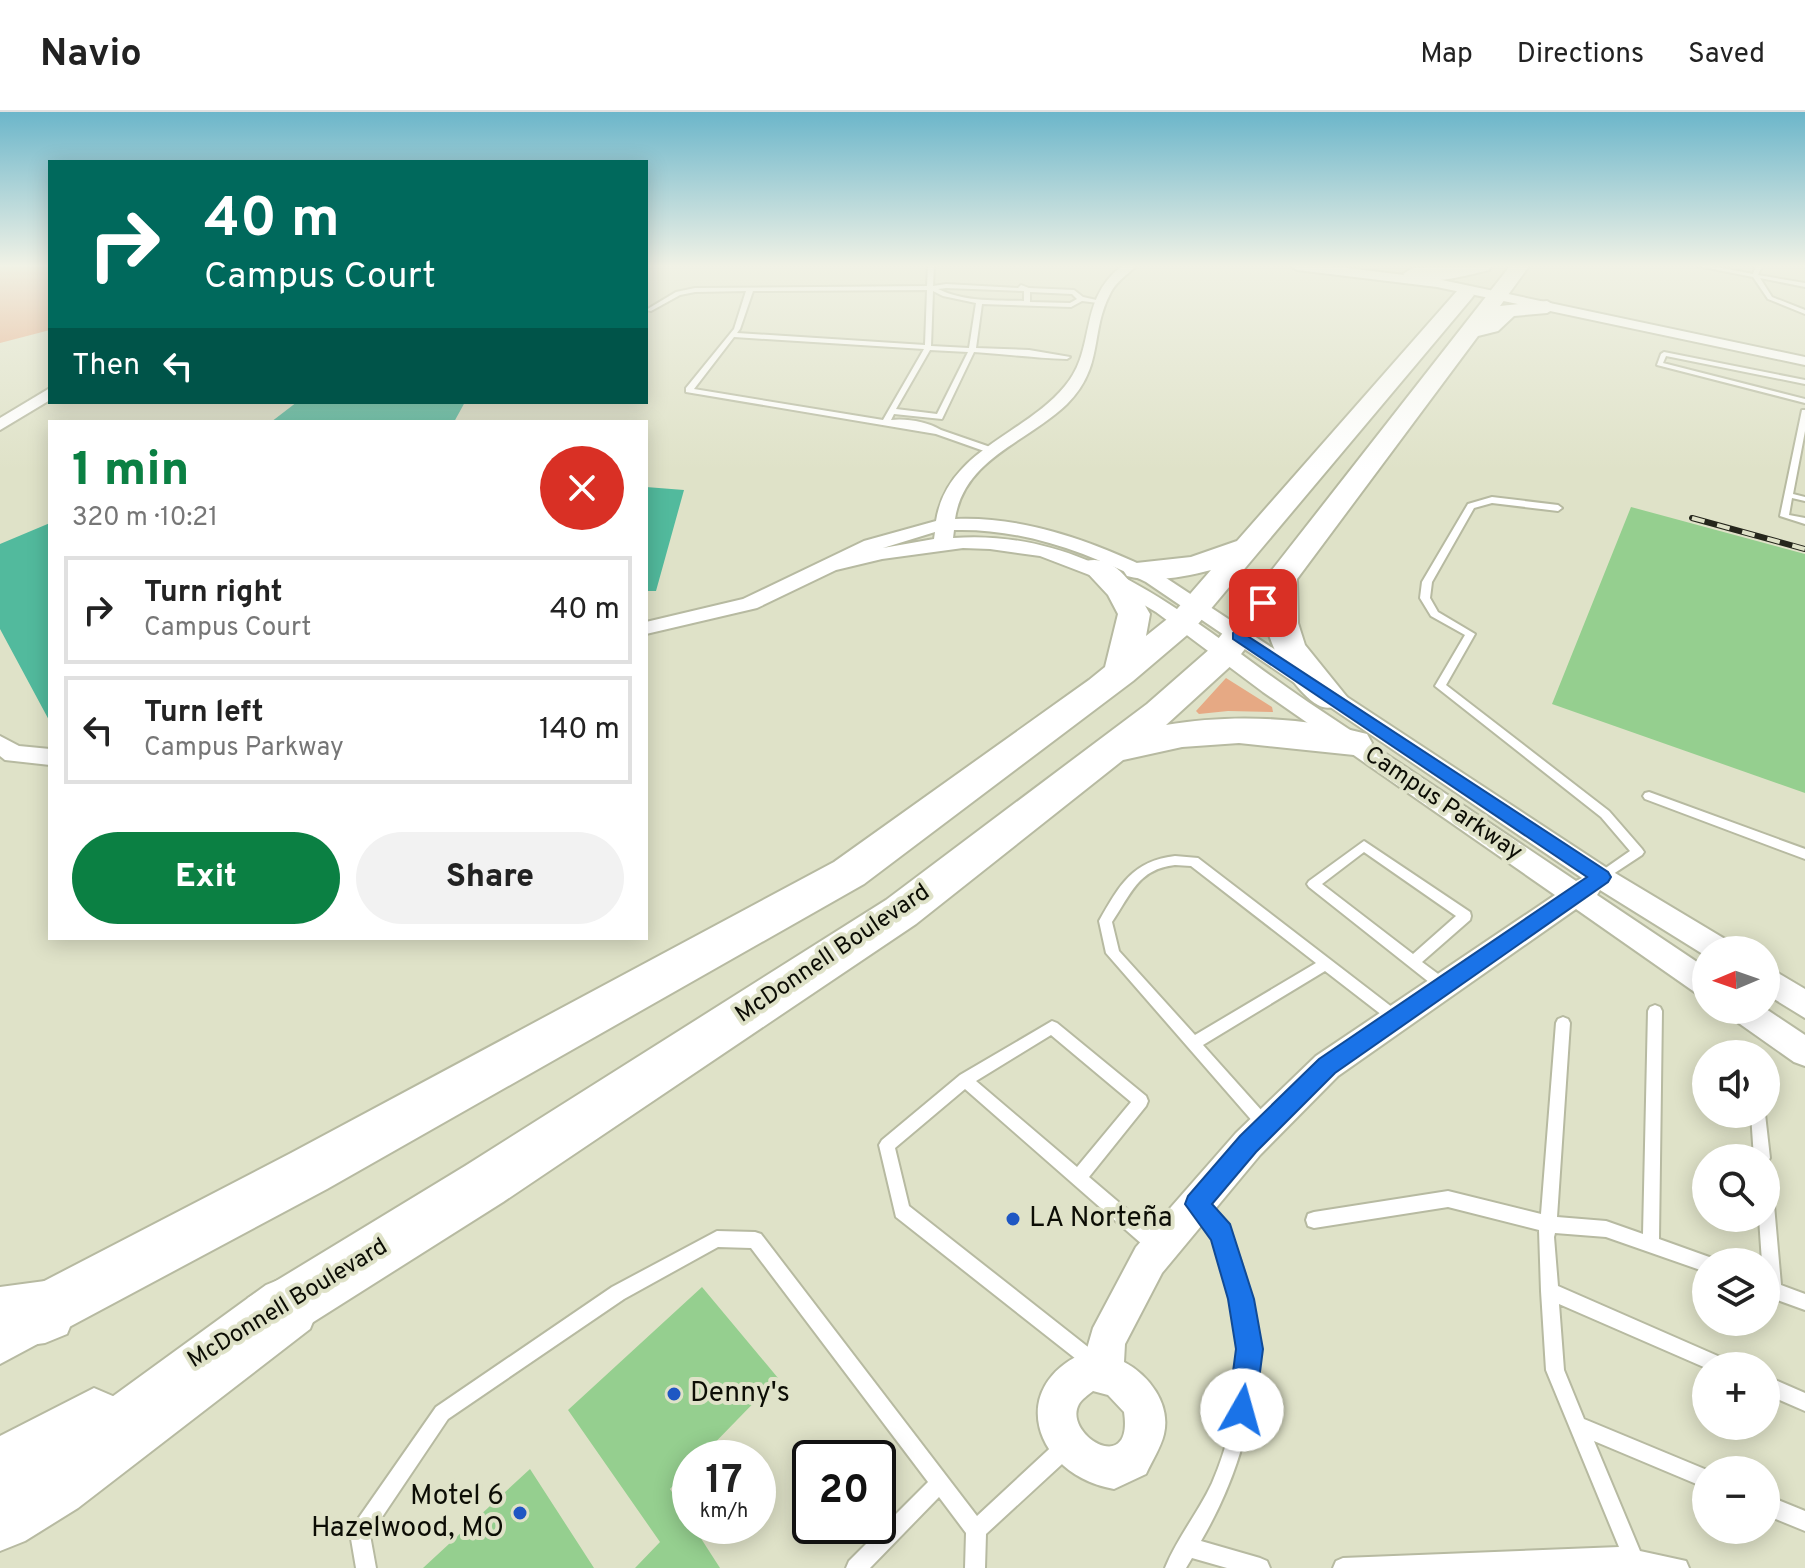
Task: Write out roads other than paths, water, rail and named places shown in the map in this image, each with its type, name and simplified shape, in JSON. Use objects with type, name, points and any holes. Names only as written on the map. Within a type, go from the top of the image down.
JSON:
[{"type":"highway","points":[[0,1516],[53,1483],[288,1307]]},
{"type":"main road","name":"McDonnell Boulevard","points":[[15,1322],[323,1164],[849,873],[1121,673],[1188,615],[1438,334]]},
{"type":"main road","name":"McDonnell Boulevard","points":[[0,1470],[288,1307],[484,1184],[901,912],[1160,712],[1230,645],[1466,334]]},
{"type":"main road","points":[[1138,570],[1185,569],[1209,563],[1247,546]]},
{"type":"main road","points":[[1097,567],[1121,591],[1134,614],[1121,673]]},
{"type":"main road","points":[[1281,578],[1284,590],[1282,623],[1288,647],[1301,667],[1330,697]]},
{"type":"main road","points":[[1103,756],[1152,739],[1204,731],[1275,732],[1354,743]]},
{"type":"street","points":[[945,534],[950,500],[961,481],[990,450],[1022,433],[1055,408],[1076,383],[1089,358],[1089,334]]},
{"type":"street","points":[[1676,334],[1805,361]]},
{"type":"street","points":[[1718,334],[1805,352]]},
{"type":"street","points":[[0,425],[48,394]]},
{"type":"street","points":[[648,628],[750,604],[864,546],[986,526],[1052,538],[1112,556],[1138,570],[1188,615]]},
{"type":"street","points":[[945,534],[978,543],[1042,550],[1097,567],[1188,615]]},
{"type":"street","name":"Campus Parkway","points":[[1188,615],[1354,743],[1589,886],[1692,936]]},
{"type":"street","name":"Campus Parkway","points":[[1230,645],[1330,697],[1589,886],[1692,972]]},
{"type":"street","points":[[0,744],[13,754],[48,757]]},
{"type":"street","points":[[1104,1371],[1106,1341],[1149,1260],[1266,1126],[1327,1066],[1589,886]]},
{"type":"street","points":[[1780,988],[1805,1005]]},
{"type":"street","points":[[1764,1024],[1805,1052]]},
{"type":"street","points":[[1087,1371],[1104,1371],[1120,1378],[1134,1391],[1143,1408],[1146,1428],[1141,1446],[1131,1460],[1116,1468],[1098,1468],[1081,1460],[1067,1446],[1059,1428],[1057,1408],[1062,1391],[1072,1378],[1087,1371]]},
{"type":"lane","points":[[885,423],[928,348],[929,334]]},
{"type":"lane","points":[[891,411],[939,417],[972,350],[974,334]]},
{"type":"lane","points":[[990,450],[919,424],[885,423],[689,390],[733,335],[1089,358]]},
{"type":"lane","points":[[1805,382],[1664,354],[1659,364],[1805,401]]},
{"type":"lane","points":[[1805,415],[1801,457],[1792,475],[1784,516],[1805,521]]},
{"type":"lane","points":[[1792,475],[1805,478]]},
{"type":"lane","points":[[1788,495],[1805,499]]},
{"type":"lane","points":[[1558,508],[1492,500],[1471,506],[1427,582],[1425,598],[1434,614],[1470,634],[1440,686],[1605,814],[1638,852],[1589,886]]},
{"type":"lane","points":[[1649,796],[1805,854]]},
{"type":"lane","points":[[1413,962],[1465,916],[1364,846],[1313,884],[1375,933],[1444,986]]},
{"type":"lane","points":[[1266,1126],[1113,953],[1105,921],[1146,865],[1166,858],[1194,861],[1396,1018]]},
{"type":"lane","points":[[1194,1043],[1327,963]]},
{"type":"lane","points":[[1651,1245],[1655,1011]]},
{"type":"lane","points":[[1563,1023],[1546,1237],[1555,1370],[1635,1563]]},
{"type":"lane","points":[[1078,1178],[1141,1101],[1052,1027],[965,1080],[887,1145],[902,1211],[1104,1371]]},
{"type":"lane","points":[[965,1080],[1160,1248]]},
{"type":"lane","points":[[1314,1220],[1448,1199],[1548,1224],[1606,1229],[1692,1259]]},
{"type":"lane","points":[[1175,1568],[1221,1482],[1242,1410],[1249,1349],[1241,1299],[1221,1233],[1197,1204]]},
{"type":"lane","points":[[366,1568],[360,1533],[442,1413],[618,1293],[717,1239],[755,1240],[976,1530],[975,1568]]},
{"type":"lane","points":[[1549,1291],[1692,1353]]},
{"type":"lane","points":[[1780,1293],[1805,1302]]},
{"type":"lane","points":[[1780,1391],[1805,1402]]},
{"type":"lane","points":[[1577,1425],[1692,1473]]},
{"type":"lane","points":[[976,1530],[1067,1446]]},
{"type":"lane","points":[[856,1568],[940,1483]]},
{"type":"lane","points":[[1780,1511],[1805,1521]]},
{"type":"lane","points":[[1186,1546],[1260,1568]]},
{"type":"lane","points":[[1343,1568],[1635,1563],[1679,1568]]},
{"type":"water","points":[[294,404],[464,404],[455,420],[274,420]]},
{"type":"water","points":[[648,487],[684,490],[656,591],[648,591]]},
{"type":"water","points":[[48,524],[48,718],[0,629],[0,544]]},
{"type":"railway","points":[[1692,518],[1805,549]]},
{"type":"place","name":"LA Norteña","points":[[1013,1219]]},
{"type":"place","name":"Denny's","points":[[674,1394]]},
{"type":"place","name":"Motel 6 Hazelwood, MO","points":[[520,1513]]}]
